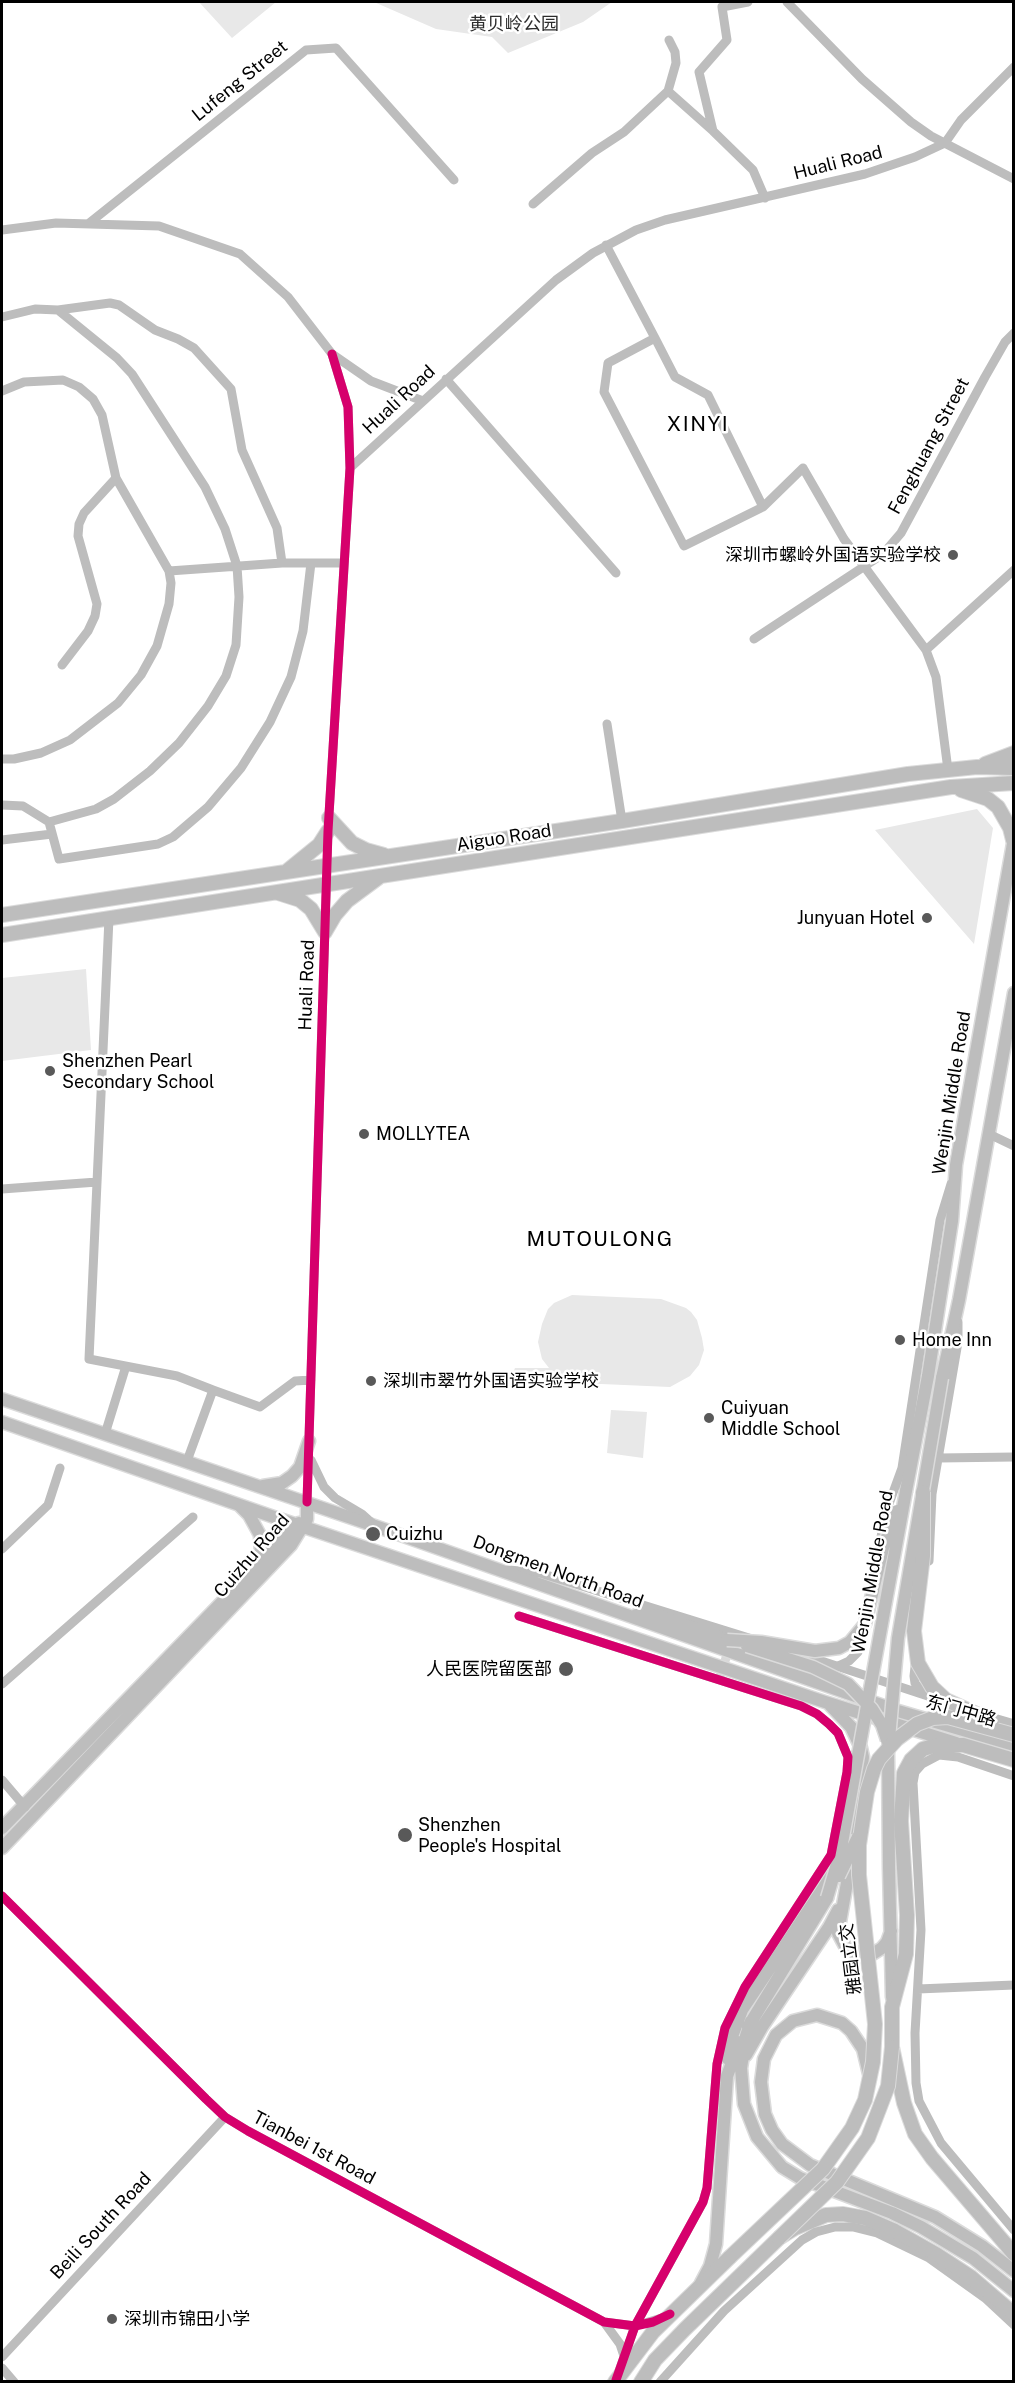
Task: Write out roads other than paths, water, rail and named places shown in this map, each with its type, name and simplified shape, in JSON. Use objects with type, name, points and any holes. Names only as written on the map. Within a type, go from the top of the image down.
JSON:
[{"type":"highway","points":[[976,767],[1014,753]]},
{"type":"highway","name":"Aiguo Road","points":[[2,915],[622,821],[908,774],[976,767],[1014,768]]},
{"type":"highway","name":"Aiguo Road","points":[[2,935],[951,787],[1014,783]]},
{"type":"highway","points":[[951,787],[988,799],[998,807],[1010,828],[1013,839]]},
{"type":"highway","points":[[285,872],[319,845],[328,825],[352,843],[366,850],[388,856]]},
{"type":"highway","points":[[273,892],[300,900],[311,909],[325,932],[347,901],[384,875]]},
{"type":"highway","points":[[923,1492],[923,1556],[914,1631],[918,1663],[932,1687],[946,1700],[1014,1732]]},
{"type":"highway","name":"雅园立交","points":[[616,2381],[638,2350],[670,2314],[809,2184],[834,2156],[852,2128],[865,2100],[873,2062],[874,2003],[859,1875],[857,1830],[874,1769],[879,1759],[897,1739],[918,1724],[933,1718],[948,1717],[1014,1732]]},
{"type":"highway","points":[[892,2007],[906,1954],[907,1915],[901,1821],[904,1773],[923,1749],[937,1745],[963,1745],[1014,1760]]},
{"type":"highway","name":"Wenjin Middle Road","points":[[640,2382],[663,2352],[837,2182],[868,2138],[888,2086],[892,2047],[892,2007]]},
{"type":"highway","points":[[892,2047],[909,2119],[915,2134],[1014,2254]]},
{"type":"highway","points":[[779,2238],[809,2221],[826,2215],[843,2214],[865,2218],[895,2231],[936,2254],[971,2277],[1014,2314]]},
{"type":"main road","name":"Wenjin Middle Road","points":[[699,2286],[710,2266],[716,2244],[727,2076],[752,2021],[814,1923],[827,1898],[840,1854],[928,1376],[952,1221],[956,1165],[1013,839]]},
{"type":"main road","name":"Wenjin Middle Road","points":[[892,2007],[888,1750],[897,1646],[942,1378],[959,1299],[1013,999]]},
{"type":"main road","name":"Dongmen North Road","points":[[2,1399],[307,1502],[898,1711]]},
{"type":"main road","name":"Dongmen North Road","points":[[2,1422],[825,1702],[963,1745]]},
{"type":"main road","points":[[258,1485],[271,1486],[282,1483],[292,1476],[300,1467],[309,1446]]},
{"type":"main road","points":[[731,1637],[815,1651],[839,1648],[850,1642],[865,1624],[883,1548],[906,1491]]},
{"type":"main road","name":"Cuizhu Road","points":[[2,1828],[25,1807],[257,1566],[307,1519],[307,1502]]},
{"type":"main road","points":[[236,1503],[249,1515],[260,1535],[261,1556],[257,1566]]},
{"type":"main road","name":"Cuizhu Road","points":[[2,1848],[285,1551],[301,1525]]},
{"type":"main road","points":[[626,1616],[660,1617],[731,1637],[813,1667],[848,1684],[865,1700],[878,1717],[886,1737],[888,1750]]},
{"type":"main road","points":[[825,1702],[851,1727],[861,1748],[863,1766],[857,1830],[838,1933],[846,1948],[863,1955],[871,1955],[887,1942],[891,1931]]},
{"type":"main road","name":"东门中路","points":[[898,1711],[1014,1745]]},
{"type":"main road","points":[[827,1898],[850,1856],[857,1830]]},
{"type":"main road","points":[[727,2076],[731,2039],[742,2010],[842,1861],[857,1830]]},
{"type":"main road","points":[[741,2068],[756,2037],[829,1927],[844,1895]]},
{"type":"main road","points":[[870,2082],[869,2068],[859,2041],[842,2023],[829,2018],[805,2016],[780,2031],[769,2046],[764,2059],[761,2099],[768,2122],[782,2144],[810,2165],[935,2217],[982,2246],[1014,2271]]},
{"type":"main road","points":[[752,2021],[746,2036],[741,2068],[744,2104],[749,2122],[768,2152],[782,2167],[800,2178],[892,2212],[921,2227],[973,2258],[1014,2291]]},
{"type":"street","points":[[713,131],[699,72],[727,40],[722,7],[748,2]]},
{"type":"street","points":[[787,2],[798,16],[885,101],[924,131],[1014,179]]},
{"type":"street","points":[[532,204],[592,153],[624,132],[668,92],[676,63],[675,52],[669,40]]},
{"type":"street","name":"Lufeng Street","points":[[88,224],[306,50],[336,48],[454,180]]},
{"type":"street","points":[[945,143],[962,120],[1014,67]]},
{"type":"street","points":[[668,92],[753,170],[765,198]]},
{"type":"street","name":"Huali Road","points":[[307,1502],[328,825],[350,468],[556,280],[606,245],[657,223],[883,169],[945,143]]},
{"type":"street","points":[[2,230],[56,223],[159,226],[240,254],[288,297],[332,354],[371,381],[423,401]]},
{"type":"street","points":[[606,245],[675,377],[708,395],[763,507]]},
{"type":"street","points":[[2,317],[35,309],[58,310],[110,303],[119,305],[142,323],[194,348],[231,389],[242,450],[277,528],[282,563]]},
{"type":"street","points":[[49,822],[96,809],[114,799],[150,771],[179,743],[208,706],[226,676],[236,645],[239,597],[237,566],[225,528],[205,487],[132,374],[117,358],[58,310]]},
{"type":"street","name":"Fenghuang Street","points":[[753,639],[883,554],[901,533],[985,377],[1005,342],[1014,333]]},
{"type":"street","points":[[655,338],[608,363],[604,392],[684,546],[763,507],[803,468],[832,522],[926,650],[936,677],[948,770]]},
{"type":"street","points":[[332,354],[348,407],[350,468]]},
{"type":"street","points":[[2,391],[24,382],[47,379],[63,380],[79,387],[93,399],[102,415],[116,478],[168,571],[171,583],[169,604],[157,646],[141,675],[118,703],[70,740],[42,753],[15,759],[2,759]]},
{"type":"street","points":[[446,379],[616,573]]},
{"type":"street","points":[[62,665],[88,631],[95,616],[97,604],[78,536],[79,524],[84,513],[116,478]]},
{"type":"street","points":[[168,571],[282,563],[344,563]]},
{"type":"street","points":[[2,805],[23,806],[49,822],[59,859],[158,844],[173,837],[207,807],[241,768],[270,722],[291,677],[303,631],[311,563]]},
{"type":"street","points":[[926,650],[1014,570]]},
{"type":"street","points":[[607,724],[622,821]]},
{"type":"street","points":[[2,840],[52,834]]},
{"type":"street","points":[[109,918],[89,1359],[177,1376],[260,1407],[295,1381],[311,1380]]},
{"type":"street","points":[[988,1134],[1014,1146]]},
{"type":"street","points":[[838,1666],[854,1657],[860,1646],[886,1512],[902,1468],[940,1220],[956,1165]]},
{"type":"street","points":[[2,1189],[97,1182]]},
{"type":"street","points":[[924,1694],[915,1683],[914,1676],[929,1557],[932,1494],[958,1342],[959,1299]]},
{"type":"street","points":[[105,1434],[126,1366]]},
{"type":"street","points":[[187,1461],[213,1390]]},
{"type":"street","points":[[309,1446],[314,1468],[324,1487],[335,1498],[362,1514],[375,1526]]},
{"type":"street","points":[[939,1458],[1014,1457]]},
{"type":"street","points":[[2,1549],[48,1505],[60,1468]]},
{"type":"street","points":[[2,1684],[193,1516]]},
{"type":"street","points":[[496,1569],[540,1573],[731,1637],[838,1666],[1014,1724]]},
{"type":"street","points":[[519,1616],[720,1678],[801,1706],[817,1714],[838,1733],[848,1757],[831,1856],[745,1987],[725,2028],[717,2064],[707,2188],[703,2202],[635,2326],[616,2381]]},
{"type":"street","points":[[1014,1776],[958,1757],[939,1755],[922,1764],[915,1772],[913,1783],[921,1930],[915,2033],[916,2083],[919,2101],[941,2143],[1014,2230]]},
{"type":"street","points":[[2,1780],[25,1807]]},
{"type":"street","name":"Tianbei 1st Road","points":[[2,1896],[225,2116],[248,2132],[604,2322],[635,2326],[653,2322],[670,2314]]},
{"type":"street","points":[[918,1989],[1014,1985]]},
{"type":"street","name":"Beili South Road","points":[[2,2357],[225,2116]]},
{"type":"street","points":[[660,2382],[724,2311],[802,2240],[816,2232],[835,2227],[853,2227],[878,2233],[929,2258],[985,2298],[1014,2325]]},
{"type":"street","name":"Tianbei 1st Road","points":[[604,2322],[620,2344],[624,2356]]},
{"type":"street","points":[[2,2368],[14,2382]]},
{"type":"tunnel","points":[[720,1677],[730,1645]]},
{"type":"place","name":"深圳市螺岭外国语实验学校","points":[[953,555]]},
{"type":"place","name":"Junyuan Hotel","points":[[927,918]]},
{"type":"place","name":"Shenzhen Pearl Secondary School","points":[[50,1071]]},
{"type":"place","name":"MOLLYTEA","points":[[364,1134]]},
{"type":"place","name":"Home Inn","points":[[900,1340]]},
{"type":"place","name":"深圳市翠竹外国语实验学校","points":[[371,1381]]},
{"type":"place","name":"Cuiyuan Middle School","points":[[709,1418]]},
{"type":"place","name":"Cuizhu","points":[[373,1534]]},
{"type":"place","name":"人民医院留医部","points":[[566,1669]]},
{"type":"place","name":"Shenzhen People's Hospital","points":[[405,1835]]},
{"type":"place","name":"深圳市锦田小学","points":[[112,2319]]},
{"type":"district","name":"XINYI","points":[[698,425]]},
{"type":"district","name":"MUTOULONG","points":[[600,1240]]},
{"type":"park label","name":"黄贝岭公园","points":[[514,24]]}]
